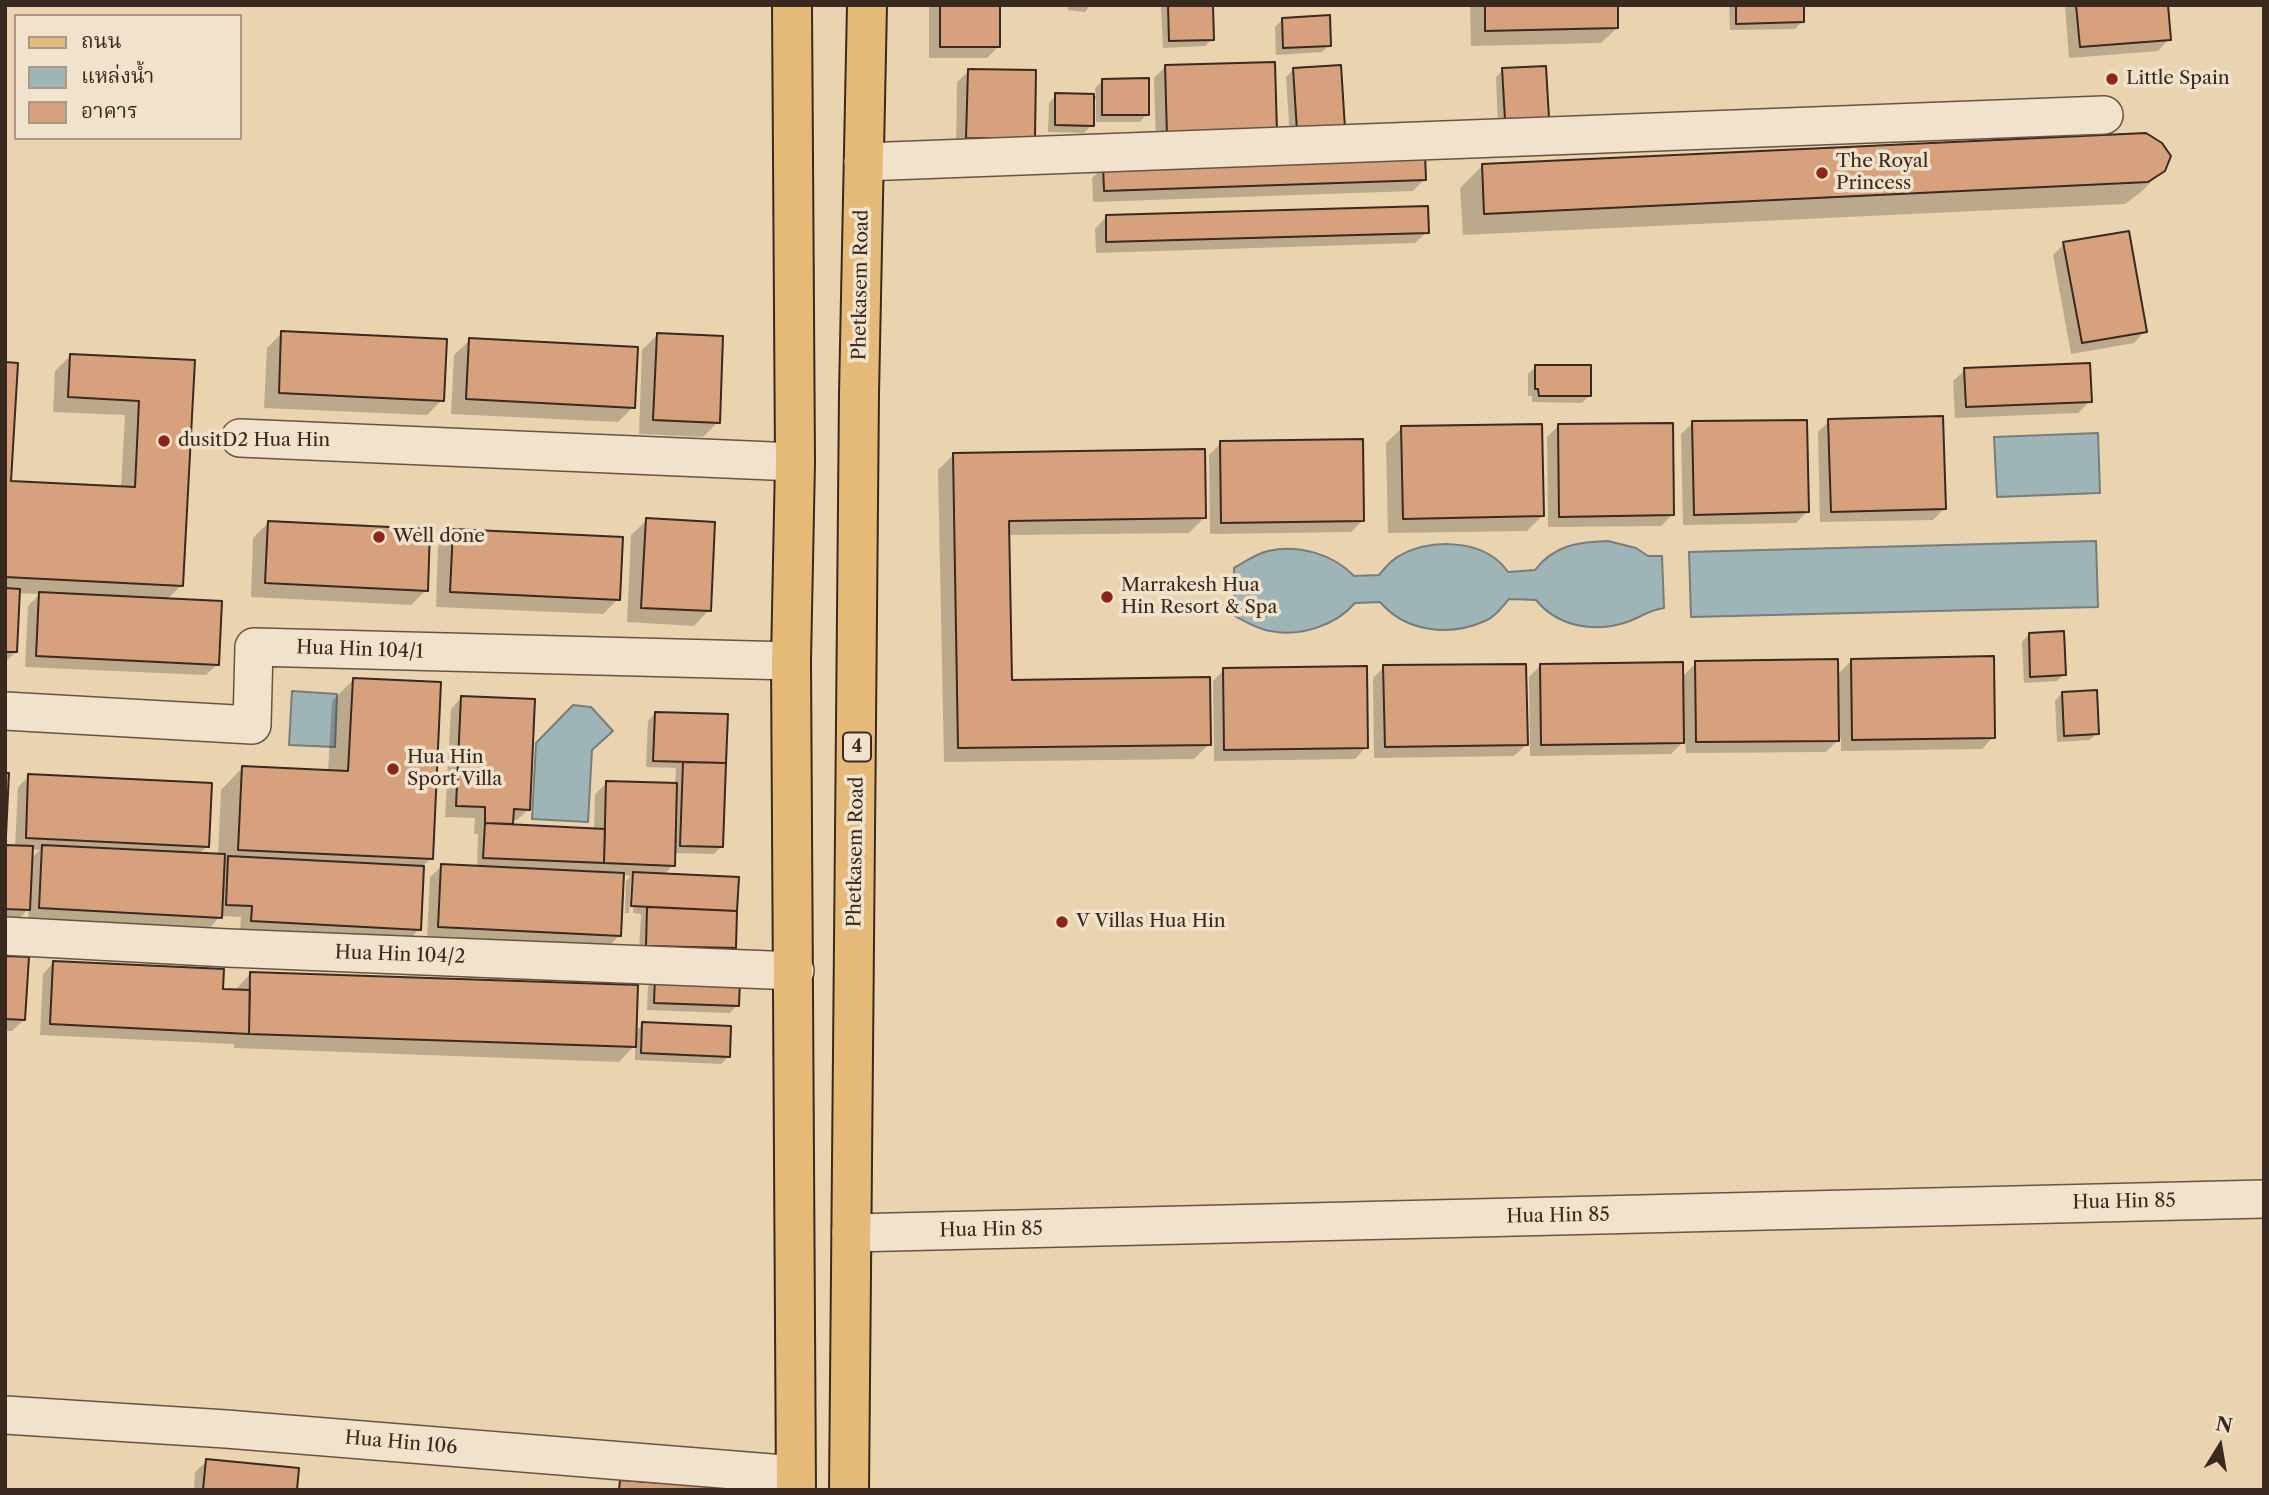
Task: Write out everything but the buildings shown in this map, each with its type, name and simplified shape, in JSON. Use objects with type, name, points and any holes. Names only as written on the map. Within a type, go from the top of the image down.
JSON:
[{"type":"main road","points":[[792,5],[795,462],[791,661],[796,1482]]},
{"type":"main road","name":"Phetkasem Road","points":[[849,1490],[859,394],[867,5]]},
{"type":"street","points":[[863,162],[2104,116]]},
{"type":"street","points":[[240,438],[795,462]]},
{"type":"street","name":"Hua Hin 104/1","points":[[5,711],[252,725],[254,647],[791,661]]},
{"type":"street","name":"Hua Hin 104/2","points":[[5,936],[228,948],[794,971]]},
{"type":"street","name":"Hua Hin 85","points":[[851,1233],[2264,1199]]},
{"type":"street","name":"Hua Hin 106","points":[[5,1415],[226,1429],[796,1482]]},
{"type":"water","points":[[2098,433],[2100,493],[1997,497],[1994,437]]},
{"type":"water","points":[[1608,541],[1636,548],[1648,556],[1662,556],[1664,608],[1627,622],[1590,627],[1566,622],[1536,600],[1509,599],[1485,621],[1443,630],[1429,629],[1402,620],[1380,602],[1355,603],[1338,618],[1305,631],[1266,630],[1235,616],[1234,568],[1268,551],[1291,549],[1314,553],[1336,562],[1354,576],[1379,575],[1399,556],[1422,547],[1462,545],[1486,553],[1508,572],[1535,570],[1550,555],[1567,546]]},
{"type":"water","points":[[2096,541],[2098,607],[1691,617],[1689,552]]},
{"type":"water","points":[[292,691],[337,694],[335,747],[289,745]]},
{"type":"water","points":[[573,705],[591,707],[613,731],[592,750],[588,822],[532,819],[536,743]]},
{"type":"place","name":"Little Spain","points":[[2112,79]]},
{"type":"place","name":"The Royal Princess","points":[[1822,173]]},
{"type":"place","name":"dusitD2 Hua Hin","points":[[164,441]]},
{"type":"place","name":"Well done","points":[[379,537]]},
{"type":"place","name":"Marrakesh Hua Hin Resort & Spa","points":[[1107,597]]},
{"type":"place","name":"Hua Hin Sport Villa","points":[[393,769]]},
{"type":"place","name":"V Villas Hua Hin","points":[[1062,922]]}]
